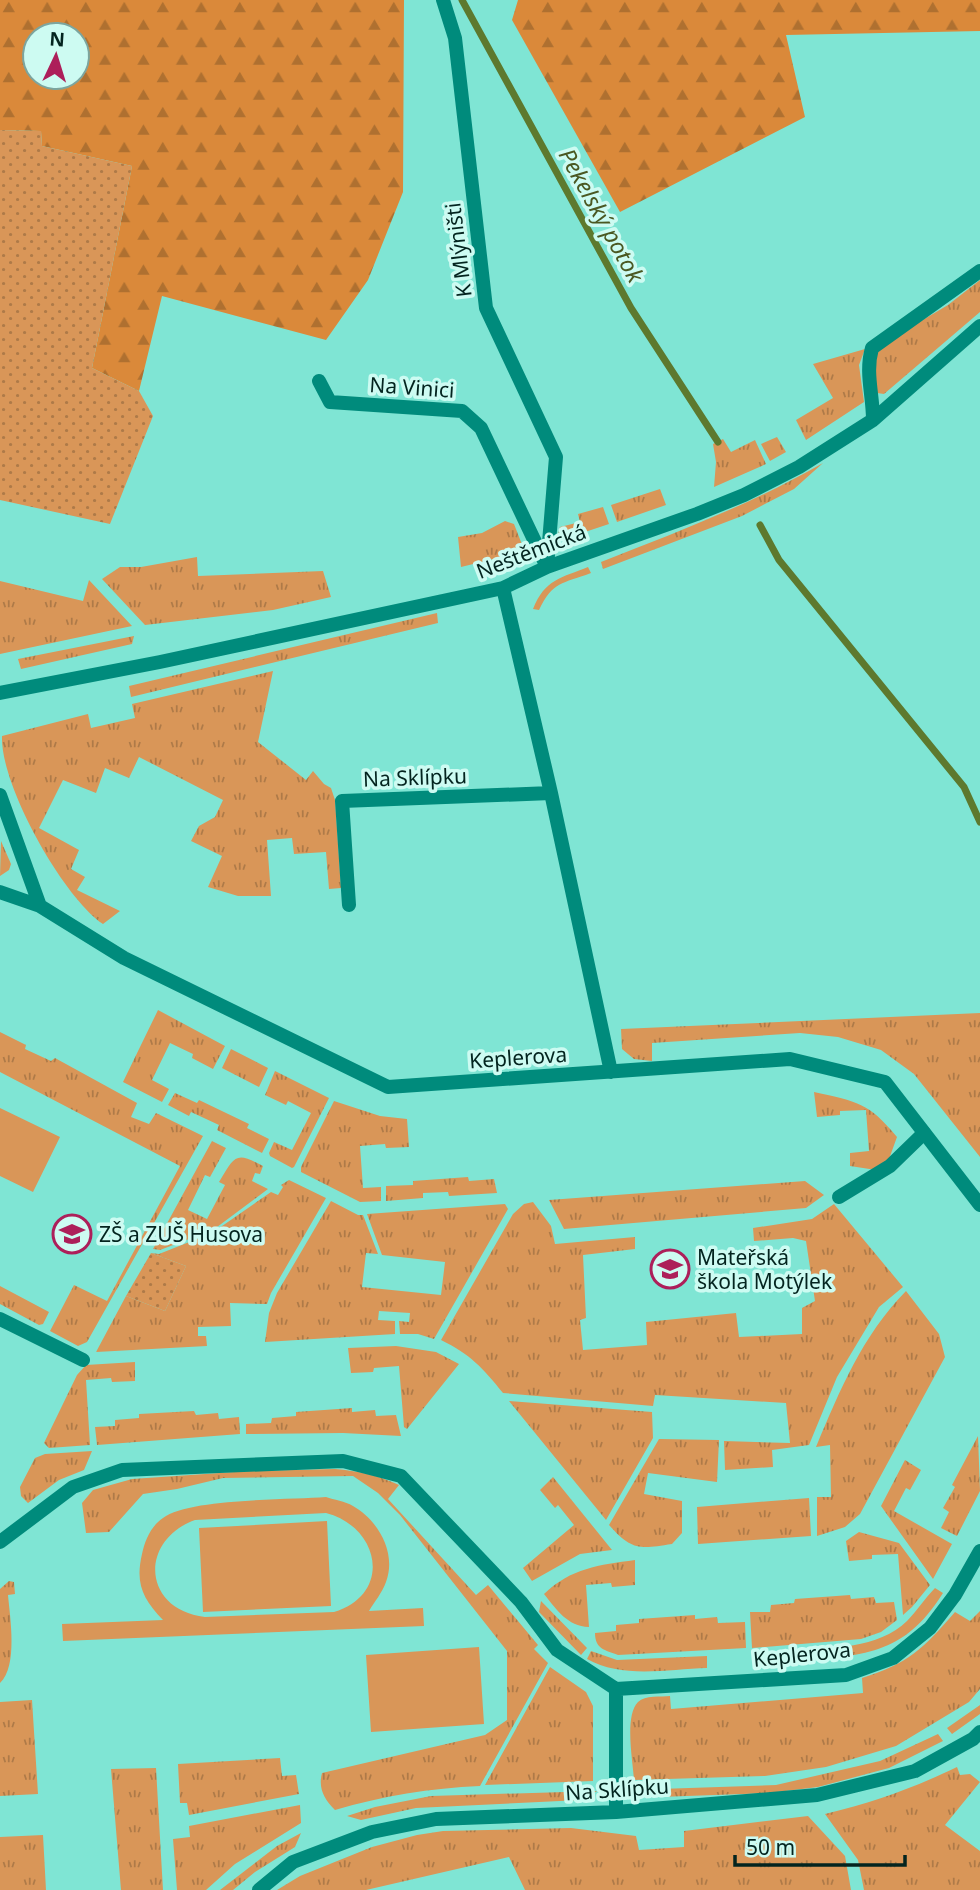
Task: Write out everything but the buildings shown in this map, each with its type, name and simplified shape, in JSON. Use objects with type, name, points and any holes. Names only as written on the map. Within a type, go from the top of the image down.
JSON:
[{"type":"street","name":"K Mlýništi","points":[[443,0],[455,38],[486,308],[555,457],[547,567]]},
{"type":"street","points":[[873,420],[867,366],[872,348],[980,271]]},
{"type":"street","name":"Neštěmická","points":[[0,693],[160,663],[503,588],[547,567],[744,495],[799,467],[873,420],[980,326]]},
{"type":"street","name":"Na Vinici","points":[[319,381],[330,402],[462,411],[481,428],[547,567]]},
{"type":"street","points":[[503,588],[551,793],[611,1072]]},
{"type":"street","name":"Na Sklípku","points":[[349,905],[342,801],[551,793]]},
{"type":"street","points":[[0,795],[40,906]]},
{"type":"street","name":"Keplerova","points":[[0,892],[40,906],[124,958],[388,1087],[790,1059],[885,1082],[980,1205]]},
{"type":"street","points":[[839,1197],[890,1167],[924,1133]]},
{"type":"street","points":[[0,1319],[83,1360]]},
{"type":"street","points":[[0,1542],[72,1487],[122,1470],[343,1461],[401,1476],[521,1602],[557,1650],[616,1689],[616,1812]]},
{"type":"street","name":"Keplerova","points":[[616,1689],[846,1675],[893,1658],[930,1628],[955,1595],[980,1551]]},
{"type":"street","name":"Na Sklípku","points":[[259,1890],[293,1862],[372,1832],[436,1819],[616,1812],[817,1795],[915,1771],[973,1739],[980,1732]]},
{"type":"green space","points":[[0,0],[404,0],[403,192],[368,280],[326,340],[162,296],[139,391],[92,368],[132,166],[42,146],[41,131],[0,130]]},
{"type":"green space","points":[[518,0],[980,0],[980,31],[786,35],[805,117],[620,212],[512,20]]},
{"type":"green space","points":[[0,130],[41,131],[42,146],[132,166],[92,368],[139,391],[153,416],[110,524],[0,500]]},
{"type":"green space","points":[[980,280],[980,312],[884,394],[877,393],[872,367],[877,351],[889,340],[948,305]]},
{"type":"green space","points":[[865,349],[859,365],[864,402],[806,440],[796,420],[833,398],[813,364]]},
{"type":"green space","points":[[777,437],[786,452],[770,461],[761,444]]},
{"type":"green space","points":[[723,439],[731,452],[755,440],[766,464],[714,487],[716,462],[713,444]]},
{"type":"green space","points":[[823,463],[794,489],[742,516],[603,569],[601,562],[742,504]]},
{"type":"green space","points":[[660,489],[666,505],[617,522],[611,505]]},
{"type":"green space","points":[[603,507],[609,524],[561,540],[558,535],[560,527],[580,522],[578,514]]},
{"type":"green space","points":[[505,521],[514,524],[523,547],[511,550],[506,556],[461,567],[458,537],[482,533]]},
{"type":"green space","points":[[197,557],[198,576],[323,571],[331,597],[273,610],[145,625],[102,579],[120,567],[141,567]]},
{"type":"green space","points":[[588,567],[591,573],[554,588],[539,610],[533,609],[549,585]]},
{"type":"green space","points":[[89,580],[132,626],[0,654],[0,581],[83,601]]},
{"type":"green space","points":[[437,613],[438,623],[131,697],[129,686]]},
{"type":"green space","points":[[134,636],[132,644],[21,669],[18,659]]},
{"type":"green space","points":[[273,671],[258,742],[306,780],[313,771],[331,788],[335,800],[341,888],[329,889],[326,852],[294,854],[292,838],[267,840],[271,896],[238,896],[208,887],[222,856],[191,841],[199,826],[215,817],[223,800],[139,757],[129,778],[105,768],[96,793],[63,780],[39,828],[79,850],[71,869],[85,877],[77,890],[120,911],[103,924],[70,890],[37,838],[11,782],[2,736],[88,714],[91,728],[135,718],[132,704]]},
{"type":"green space","points":[[1,841],[11,864],[9,870],[0,876]]},
{"type":"green space","points":[[158,1010],[225,1046],[213,1069],[192,1058],[193,1054],[170,1043],[152,1080],[169,1089],[162,1102],[123,1082]]},
{"type":"green space","points":[[980,1013],[980,1157],[914,1074],[881,1050],[838,1037],[800,1033],[652,1043],[652,1061],[634,1059],[622,1049],[621,1029]]},
{"type":"green space","points":[[0,1032],[26,1045],[25,1049],[51,1061],[55,1058],[137,1103],[131,1117],[149,1124],[156,1113],[203,1136],[87,1342],[78,1346],[50,1331],[74,1285],[107,1301],[180,1166],[0,1072]]},
{"type":"green space","points":[[231,1049],[268,1068],[259,1087],[222,1068]]},
{"type":"green space","points":[[275,1071],[329,1098],[292,1168],[269,1153],[274,1142],[292,1150],[311,1113],[288,1101],[286,1105],[265,1095]]},
{"type":"green space","points":[[814,1092],[852,1101],[878,1117],[897,1137],[889,1159],[876,1170],[850,1166],[850,1153],[869,1151],[866,1110],[840,1111],[840,1115],[817,1117]]},
{"type":"green space","points":[[175,1093],[197,1103],[199,1100],[249,1124],[247,1128],[269,1139],[262,1153],[217,1130],[219,1125],[191,1112],[189,1116],[168,1105]]},
{"type":"green space","points":[[334,1101],[380,1116],[407,1119],[409,1147],[386,1148],[385,1144],[360,1146],[363,1188],[381,1187],[381,1201],[360,1202],[301,1172],[301,1167]]},
{"type":"green space","points":[[0,1108],[60,1137],[33,1192],[0,1176]]},
{"type":"green space","points":[[212,1141],[226,1148],[210,1177],[205,1175],[188,1210],[207,1219],[225,1185],[219,1182],[236,1159],[247,1159],[263,1166],[260,1174],[255,1173],[252,1181],[268,1189],[213,1230],[160,1250],[153,1249]]},
{"type":"green space","points":[[468,1177],[469,1181],[494,1179],[497,1193],[449,1196],[448,1192],[423,1193],[423,1198],[386,1201],[386,1186]]},
{"type":"green space","points":[[289,1180],[326,1198],[267,1304],[230,1303],[231,1326],[198,1327],[198,1336],[206,1336],[207,1346],[96,1352],[126,1296],[165,1311],[186,1266],[151,1253],[159,1254],[212,1233],[271,1192],[278,1195],[283,1187],[281,1185]]},
{"type":"green space","points":[[805,1181],[824,1195],[806,1208],[564,1229],[549,1200]]},
{"type":"green space","points":[[331,1201],[363,1215],[378,1254],[366,1253],[362,1287],[441,1295],[445,1262],[382,1255],[367,1214],[505,1204],[508,1209],[434,1339],[418,1334],[400,1334],[399,1321],[409,1322],[410,1313],[379,1311],[378,1320],[395,1321],[395,1334],[265,1342],[269,1313],[277,1293]]},
{"type":"green space","points":[[533,1202],[551,1226],[555,1244],[635,1237],[635,1249],[583,1255],[586,1318],[580,1320],[583,1350],[647,1345],[646,1322],[736,1313],[739,1337],[802,1334],[802,1308],[815,1301],[806,1241],[793,1238],[754,1241],[753,1228],[812,1219],[834,1204],[903,1287],[879,1307],[837,1377],[809,1445],[772,1450],[773,1467],[725,1470],[724,1441],[790,1443],[786,1403],[655,1395],[653,1406],[503,1393],[475,1362],[441,1340],[513,1214],[524,1204]]},
{"type":"green space","points":[[151,1253],[186,1266],[165,1311],[126,1296]]},
{"type":"green space","points":[[0,1286],[49,1312],[43,1324],[39,1325],[0,1304]]},
{"type":"green space","points":[[906,1291],[939,1334],[945,1357],[860,1514],[845,1527],[817,1536],[817,1497],[831,1497],[830,1445],[816,1447],[854,1364],[877,1326]]},
{"type":"green space","points":[[396,1346],[436,1352],[459,1364],[407,1429],[404,1427],[399,1366],[374,1368],[373,1372],[351,1373],[348,1348]]},
{"type":"green space","points":[[135,1362],[135,1381],[112,1382],[111,1378],[86,1380],[90,1445],[49,1448],[44,1443],[77,1375],[86,1365]]},
{"type":"green space","points":[[509,1401],[652,1412],[653,1438],[606,1520]]},
{"type":"green space","points":[[352,1408],[352,1412],[375,1410],[376,1416],[396,1415],[401,1436],[343,1433],[246,1434],[246,1424],[271,1423],[272,1418],[296,1416],[296,1412]]},
{"type":"green space","points":[[194,1411],[196,1415],[218,1413],[219,1419],[239,1417],[240,1434],[97,1445],[95,1427],[115,1426],[115,1420],[139,1418],[139,1414]]},
{"type":"green space","points":[[978,1436],[980,1491],[957,1536],[941,1528],[949,1512],[943,1508]]},
{"type":"green space","points":[[659,1439],[719,1440],[717,1482],[648,1473],[644,1494],[682,1501],[682,1533],[672,1544],[637,1546],[624,1540],[609,1525]]},
{"type":"green space","points":[[92,1451],[84,1470],[59,1480],[28,1503],[21,1496],[20,1487],[35,1458],[45,1454]]},
{"type":"green space","points":[[905,1460],[921,1470],[910,1490],[906,1488],[894,1511],[952,1544],[933,1579],[881,1506]]},
{"type":"green space","points":[[335,1469],[367,1474],[399,1485],[388,1499],[476,1595],[488,1585],[538,1645],[534,1649],[548,1663],[480,1786],[407,1793],[335,1810],[323,1793],[322,1773],[485,1735],[507,1720],[507,1651],[400,1515],[378,1493],[353,1476],[223,1478],[143,1494],[109,1532],[86,1533],[82,1503],[93,1490],[132,1479],[249,1471]]},
{"type":"green space","points":[[553,1477],[612,1550],[580,1554],[532,1581],[523,1568],[574,1525],[558,1505],[555,1508],[540,1490]]},
{"type":"green space","points":[[326,1497],[362,1512],[383,1538],[389,1571],[384,1586],[369,1611],[423,1608],[424,1626],[63,1641],[62,1624],[163,1620],[142,1590],[140,1565],[147,1539],[155,1525],[163,1518],[176,1511],[217,1503]],"holes":[[[326,1513],[344,1521],[358,1532],[368,1546],[372,1576],[365,1591],[353,1603],[334,1612],[205,1617],[184,1612],[169,1602],[160,1589],[155,1574],[157,1558],[164,1543],[177,1530],[195,1520]]]},
{"type":"green space","points":[[809,1498],[811,1536],[698,1544],[697,1507]]},
{"type":"green space","points":[[327,1521],[331,1606],[203,1612],[199,1528]]},
{"type":"green space","points":[[859,1532],[899,1543],[930,1585],[903,1615],[898,1554],[872,1555],[872,1559],[849,1561],[846,1541]]},
{"type":"green space","points":[[635,1560],[635,1585],[586,1585],[589,1627],[569,1620],[544,1594],[575,1573]]},
{"type":"green space","points":[[9,1581],[14,1582],[15,1594],[8,1595],[11,1654],[6,1675],[0,1683],[0,1589]]},
{"type":"green space","points":[[935,1588],[943,1593],[928,1614],[896,1641],[860,1654],[794,1661],[794,1650],[854,1645],[882,1637],[907,1621]]},
{"type":"green space","points":[[850,1595],[851,1599],[874,1597],[876,1603],[894,1602],[897,1620],[881,1632],[861,1639],[752,1648],[750,1612],[770,1612],[771,1605],[794,1603],[795,1599]]},
{"type":"green space","points":[[541,1601],[587,1648],[581,1655],[539,1612]]},
{"type":"green space","points":[[980,1611],[980,1689],[969,1702],[896,1746],[826,1767],[765,1776],[634,1780],[630,1728],[634,1709],[641,1700],[670,1696],[671,1709],[863,1693],[862,1678],[892,1667],[914,1653],[934,1636],[955,1612],[970,1621]]},
{"type":"green space","points":[[695,1615],[695,1619],[717,1617],[718,1623],[745,1622],[746,1648],[618,1655],[602,1648],[595,1638],[595,1633],[616,1631],[616,1625],[639,1623],[639,1619]]},
{"type":"green space","points":[[479,1647],[484,1724],[371,1732],[366,1655]]},
{"type":"green space","points":[[591,1651],[617,1660],[707,1656],[707,1668],[646,1671],[615,1669],[587,1659]]},
{"type":"green space","points":[[550,1667],[586,1692],[593,1706],[593,1781],[485,1785]]},
{"type":"green space","points":[[32,1700],[38,1794],[0,1796],[0,1702]]},
{"type":"green space","points":[[980,1705],[980,1714],[952,1734],[947,1728]]},
{"type":"green space","points":[[938,1734],[943,1741],[889,1768],[818,1787],[769,1793],[659,1797],[659,1789],[776,1785],[880,1761]]},
{"type":"green space","points":[[280,1758],[282,1776],[296,1775],[299,1794],[189,1815],[187,1803],[180,1803],[178,1764]]},
{"type":"green space","points":[[957,1767],[960,1775],[970,1774],[980,1782],[945,1825],[980,1851],[980,1890],[864,1890],[858,1860],[825,1814],[892,1794]]},
{"type":"green space","points":[[156,1768],[163,1890],[121,1890],[111,1769]]},
{"type":"green space","points":[[597,1791],[581,1800],[416,1808],[361,1820],[347,1816],[375,1807],[431,1796]]},
{"type":"green space","points":[[300,1805],[301,1823],[235,1864],[206,1890],[177,1890],[173,1839],[190,1837],[189,1826]]},
{"type":"green space","points":[[808,1816],[845,1856],[851,1890],[525,1890],[509,1857],[366,1890],[277,1890],[300,1876],[372,1847],[443,1831],[571,1828],[636,1836],[639,1850],[684,1847],[684,1831]]},
{"type":"green space","points":[[301,1833],[295,1847],[255,1872],[233,1890],[220,1890],[277,1846]]},
{"type":"green space","points":[[43,1835],[46,1890],[0,1890],[0,1837]]},
{"type":"waterway","name":"Pekelský potok","points":[[462,0],[631,308],[718,442]]},
{"type":"waterway","name":"Pekelský potok","points":[[760,525],[779,560],[964,787],[980,822]]},
{"type":"place","name":"ZŠ a ZUŠ Husova","points":[[72,1234]]},
{"type":"place","name":"Mateřská škola Motýlek","points":[[670,1269]]}]
